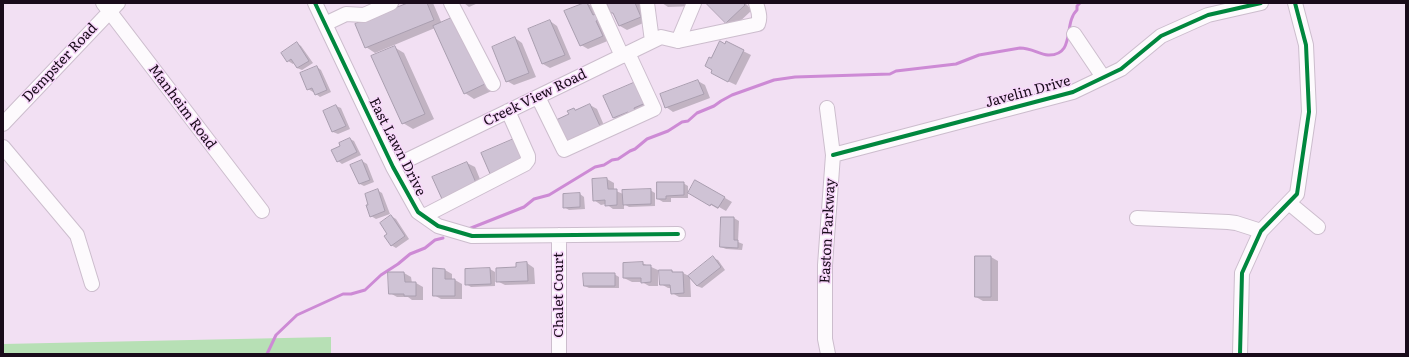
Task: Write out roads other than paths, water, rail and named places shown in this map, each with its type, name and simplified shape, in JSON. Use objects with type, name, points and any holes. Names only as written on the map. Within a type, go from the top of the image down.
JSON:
[{"type":"street","name":"East Lawn Drive","points":[[315,3],[393,167],[418,212],[438,226],[472,236],[678,234]]},
{"type":"street","points":[[325,24],[346,14],[364,15],[391,3]]},
{"type":"street","points":[[451,3],[493,84]]},
{"type":"street","points":[[538,97],[564,150],[654,109],[598,3]]},
{"type":"street","points":[[647,3],[652,41]]},
{"type":"street","points":[[678,41],[694,3]]},
{"type":"street","points":[[678,41],[758,24],[760,21],[756,3]]},
{"type":"street","name":"Javelin Drive","points":[[833,155],[1073,92],[1121,69],[1162,36],[1208,15],[1261,3]]},
{"type":"street","points":[[1240,354],[1242,273],[1261,231],[1297,194],[1309,112],[1306,45],[1295,3]]},
{"type":"street","name":"Dempster Road","points":[[3,124],[110,6]]},
{"type":"street","name":"Manheim Road","points":[[110,6],[262,211]]},
{"type":"street","points":[[1074,34],[1103,77]]},
{"type":"street","name":"Creek View Road","points":[[393,167],[661,37],[678,41]]},
{"type":"street","name":"Easton Parkway","points":[[827,108],[833,155],[825,265],[825,338],[828,354]]},
{"type":"street","points":[[424,216],[525,164],[528,160],[528,156],[508,111]]},
{"type":"street","points":[[3,147],[77,235],[92,284]]},
{"type":"street","points":[[1289,203],[1318,227]]},
{"type":"street","points":[[1137,218],[1228,222],[1261,231]]},
{"type":"street","name":"Chalet Court","points":[[559,354],[560,235]]},
{"type":"waterway","points":[[466,230],[524,207],[534,199],[549,195],[595,167],[618,159],[635,149],[647,139],[668,131],[682,122],[688,121],[697,113],[714,106],[732,95],[774,80],[795,77],[890,74],[896,71],[956,64],[979,55],[1020,48],[1048,55],[1057,54],[1066,45],[1070,23],[1077,10],[1077,6],[1080,3]]},
{"type":"waterway","points":[[267,354],[276,335],[297,315],[343,294],[351,294],[365,290],[381,275],[410,254],[425,248],[435,240],[443,238]]}]
